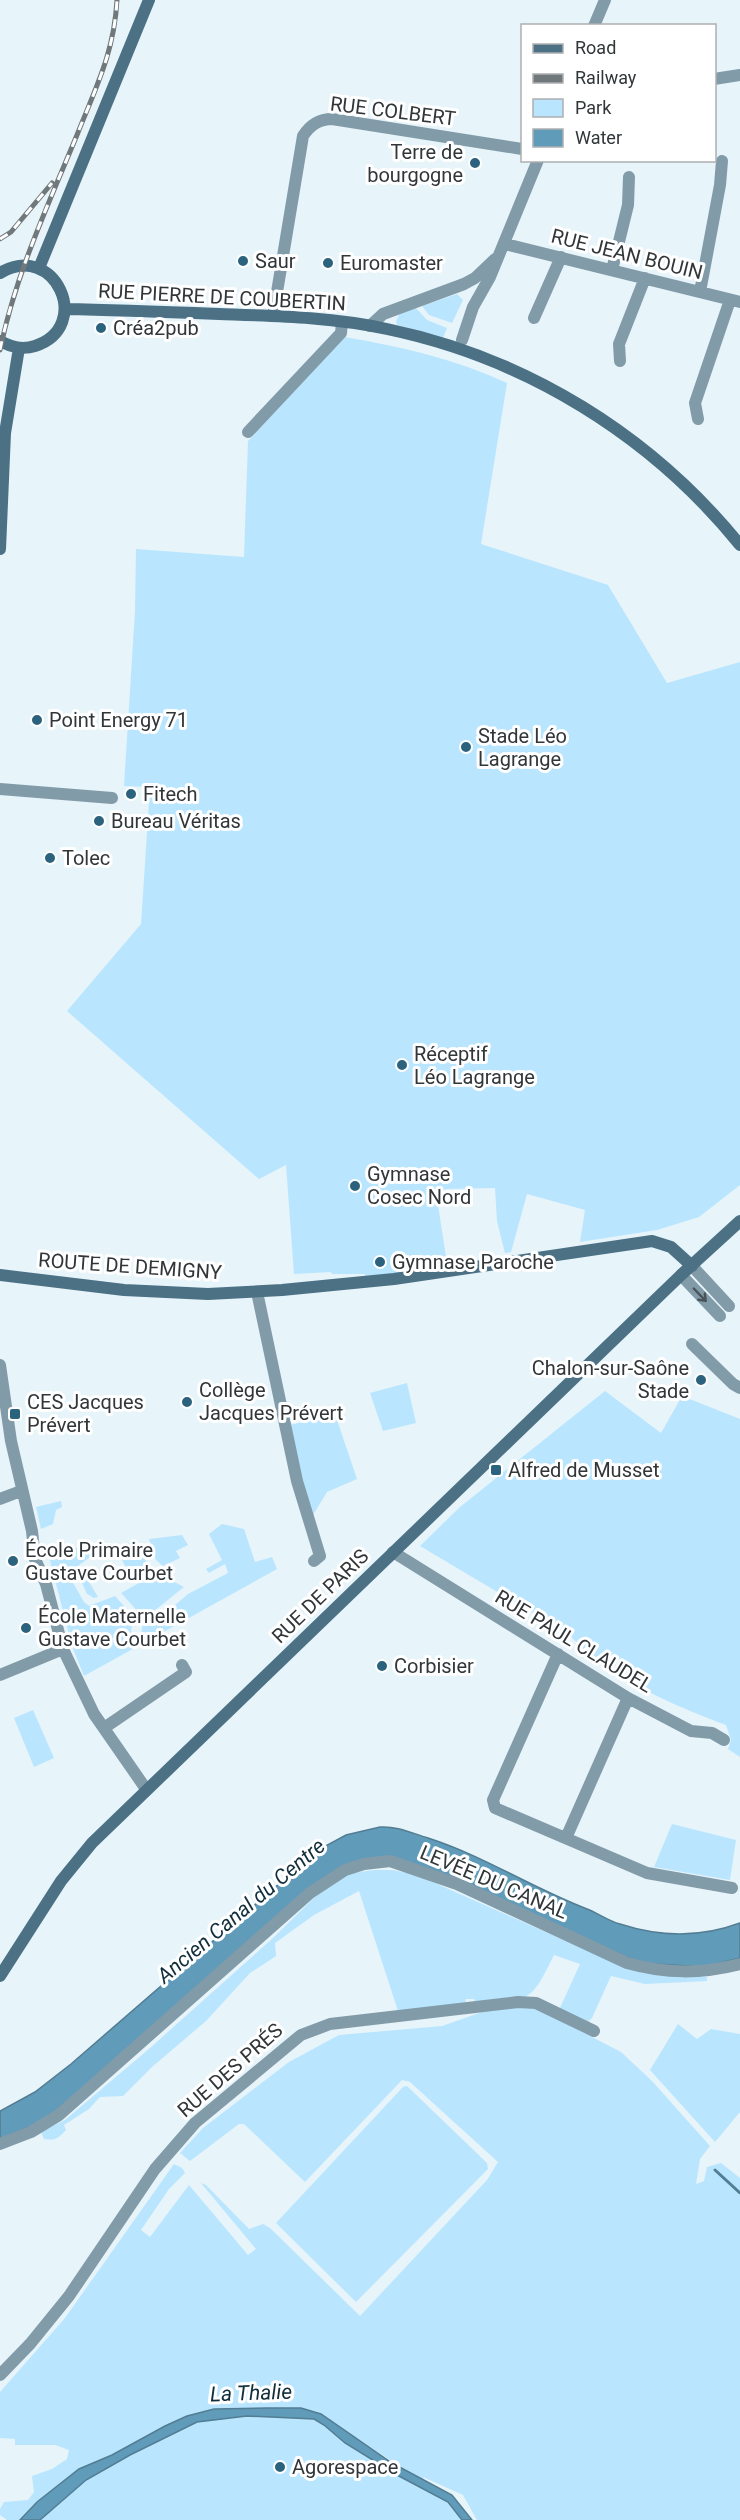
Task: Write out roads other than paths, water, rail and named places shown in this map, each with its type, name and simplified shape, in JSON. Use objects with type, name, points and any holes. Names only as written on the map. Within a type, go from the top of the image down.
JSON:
[{"type":"main road","points":[[39,268],[149,0]]},
{"type":"main road","points":[[0,273],[19,266],[39,268],[48,273],[61,289],[65,309],[59,328],[52,337],[31,348],[19,348],[0,341]]},
{"type":"main road","name":"RUE PIERRE DE COUBERTIN","points":[[65,309],[273,316],[342,322],[370,326],[443,344],[465,346],[565,395],[615,428],[665,466],[701,500],[740,545]]},
{"type":"main road","points":[[0,549],[6,425],[19,348]]},
{"type":"main road","name":"RUE DE PARIS","points":[[0,1976],[34,1921],[77,1860],[146,1789],[740,1221]]},
{"type":"main road","name":"ROUTE DE DEMIGNY","points":[[0,1275],[124,1290],[199,1295],[257,1292],[394,1279],[652,1241],[671,1247],[692,1266]]},
{"type":"street","points":[[595,24],[605,0]]},
{"type":"street","points":[[716,79],[740,75]]},
{"type":"street","name":"RUE COLBERT","points":[[273,316],[303,136],[317,122],[332,119],[521,149]]},
{"type":"street","points":[[700,292],[720,185],[722,160]]},
{"type":"street","points":[[473,307],[483,293],[505,244],[537,162]]},
{"type":"street","points":[[612,270],[628,205],[629,177]]},
{"type":"street","name":"RUE JEAN BOUIN","points":[[505,244],[735,301]]},
{"type":"street","points":[[370,326],[383,314],[464,284],[475,278],[499,257]]},
{"type":"street","points":[[534,318],[561,257]]},
{"type":"street","points":[[620,362],[619,344],[645,278]]},
{"type":"street","points":[[464,284],[473,295],[473,307],[465,346]]},
{"type":"street","points":[[698,419],[695,404],[735,301]]},
{"type":"street","points":[[248,432],[341,333],[342,322]]},
{"type":"street","points":[[0,789],[112,798]]},
{"type":"street","points":[[692,1266],[729,1306]]},
{"type":"street","points":[[681,1275],[720,1316]]},
{"type":"street","points":[[257,1292],[297,1481],[320,1556],[314,1561]]},
{"type":"street","points":[[692,1344],[740,1388]]},
{"type":"street","points":[[0,1365],[6,1416],[32,1532],[35,1559],[46,1584],[63,1648],[79,1685],[104,1728],[146,1789]]},
{"type":"street","points":[[0,1498],[21,1491]]},
{"type":"street","name":"RUE PAUL CLAUDEL","points":[[393,1552],[628,1698],[691,1731],[712,1733],[724,1740]]},
{"type":"street","points":[[0,1675],[63,1648]]},
{"type":"street","points":[[558,1654],[493,1800],[495,1808],[647,1873],[732,1888]]},
{"type":"street","points":[[104,1728],[186,1672],[182,1665]]},
{"type":"street","points":[[566,1838],[628,1698]]},
{"type":"street","name":"LEVÉE DU CANAL","points":[[0,2144],[31,2132],[59,2115],[310,1893],[345,1870],[364,1864],[390,1861],[457,1884],[627,1963],[644,1968],[661,1971],[702,1972],[740,1964]]},
{"type":"street","name":"RUE DES PRÉS","points":[[0,2375],[30,2344],[69,2296],[155,2169],[195,2123],[301,2035],[330,2024],[518,2002],[536,2003],[594,2031]]},
{"type":"water","points":[[380,1827],[404,1830],[449,1845],[611,1921],[635,1928],[680,1934],[710,1931],[740,1923],[740,1958],[703,1967],[640,1963],[417,1865],[354,1862],[47,2120],[0,2139],[0,2111],[35,2092],[71,2064],[318,1850],[346,1835]]},
{"type":"water","points":[[301,2408],[321,2414],[392,2463],[452,2495],[472,2520],[462,2520],[448,2502],[397,2475],[345,2443],[314,2419],[247,2416],[197,2422],[86,2480],[40,2520],[20,2520],[37,2502],[79,2469],[112,2455],[187,2416],[214,2409]]},
{"type":"waterway","points":[[715,2170],[740,2193]]},
{"type":"railway","points":[[0,350],[23,268],[103,69],[112,37],[117,0]]},
{"type":"railway","points":[[0,239],[11,232],[52,183]]},
{"type":"place","name":"Terre de bourgogne","points":[[475,163]]},
{"type":"place","name":"Saur","points":[[243,261]]},
{"type":"place","name":"Euromaster","points":[[328,263]]},
{"type":"place","name":"Créa2pub","points":[[101,328]]},
{"type":"place","name":"Point Energy 71","points":[[37,720]]},
{"type":"place","name":"Stade Léo Lagrange","points":[[466,747]]},
{"type":"place","name":"Fitech","points":[[131,794]]},
{"type":"place","name":"Bureau Véritas","points":[[99,821]]},
{"type":"place","name":"Tolec","points":[[50,858]]},
{"type":"place","name":"Réceptif Léo Lagrange","points":[[402,1065]]},
{"type":"place","name":"Gymnase Cosec Nord","points":[[355,1186]]},
{"type":"place","name":"Gymnase Paroche","points":[[380,1262]]},
{"type":"place","name":"Chalon-sur-Saône Stade","points":[[701,1380]]},
{"type":"place","name":"Collège Jacques Prévert","points":[[187,1402]]},
{"type":"place","name":"CES Jacques Prévert","points":[[15,1414]]},
{"type":"place","name":"Alfred de Musset","points":[[496,1470]]},
{"type":"place","name":"École Primaire Gustave Courbet","points":[[13,1561]]},
{"type":"place","name":"École Maternelle Gustave Courbet","points":[[26,1628]]},
{"type":"place","name":"Corbisier","points":[[382,1666]]},
{"type":"place","name":"Agorespace","points":[[280,2467]]},
{"type":"water label","name":"Ancien Canal du Centre","points":[[241,1911]]},
{"type":"water label","name":"La Thalie","points":[[251,2393]]}]
